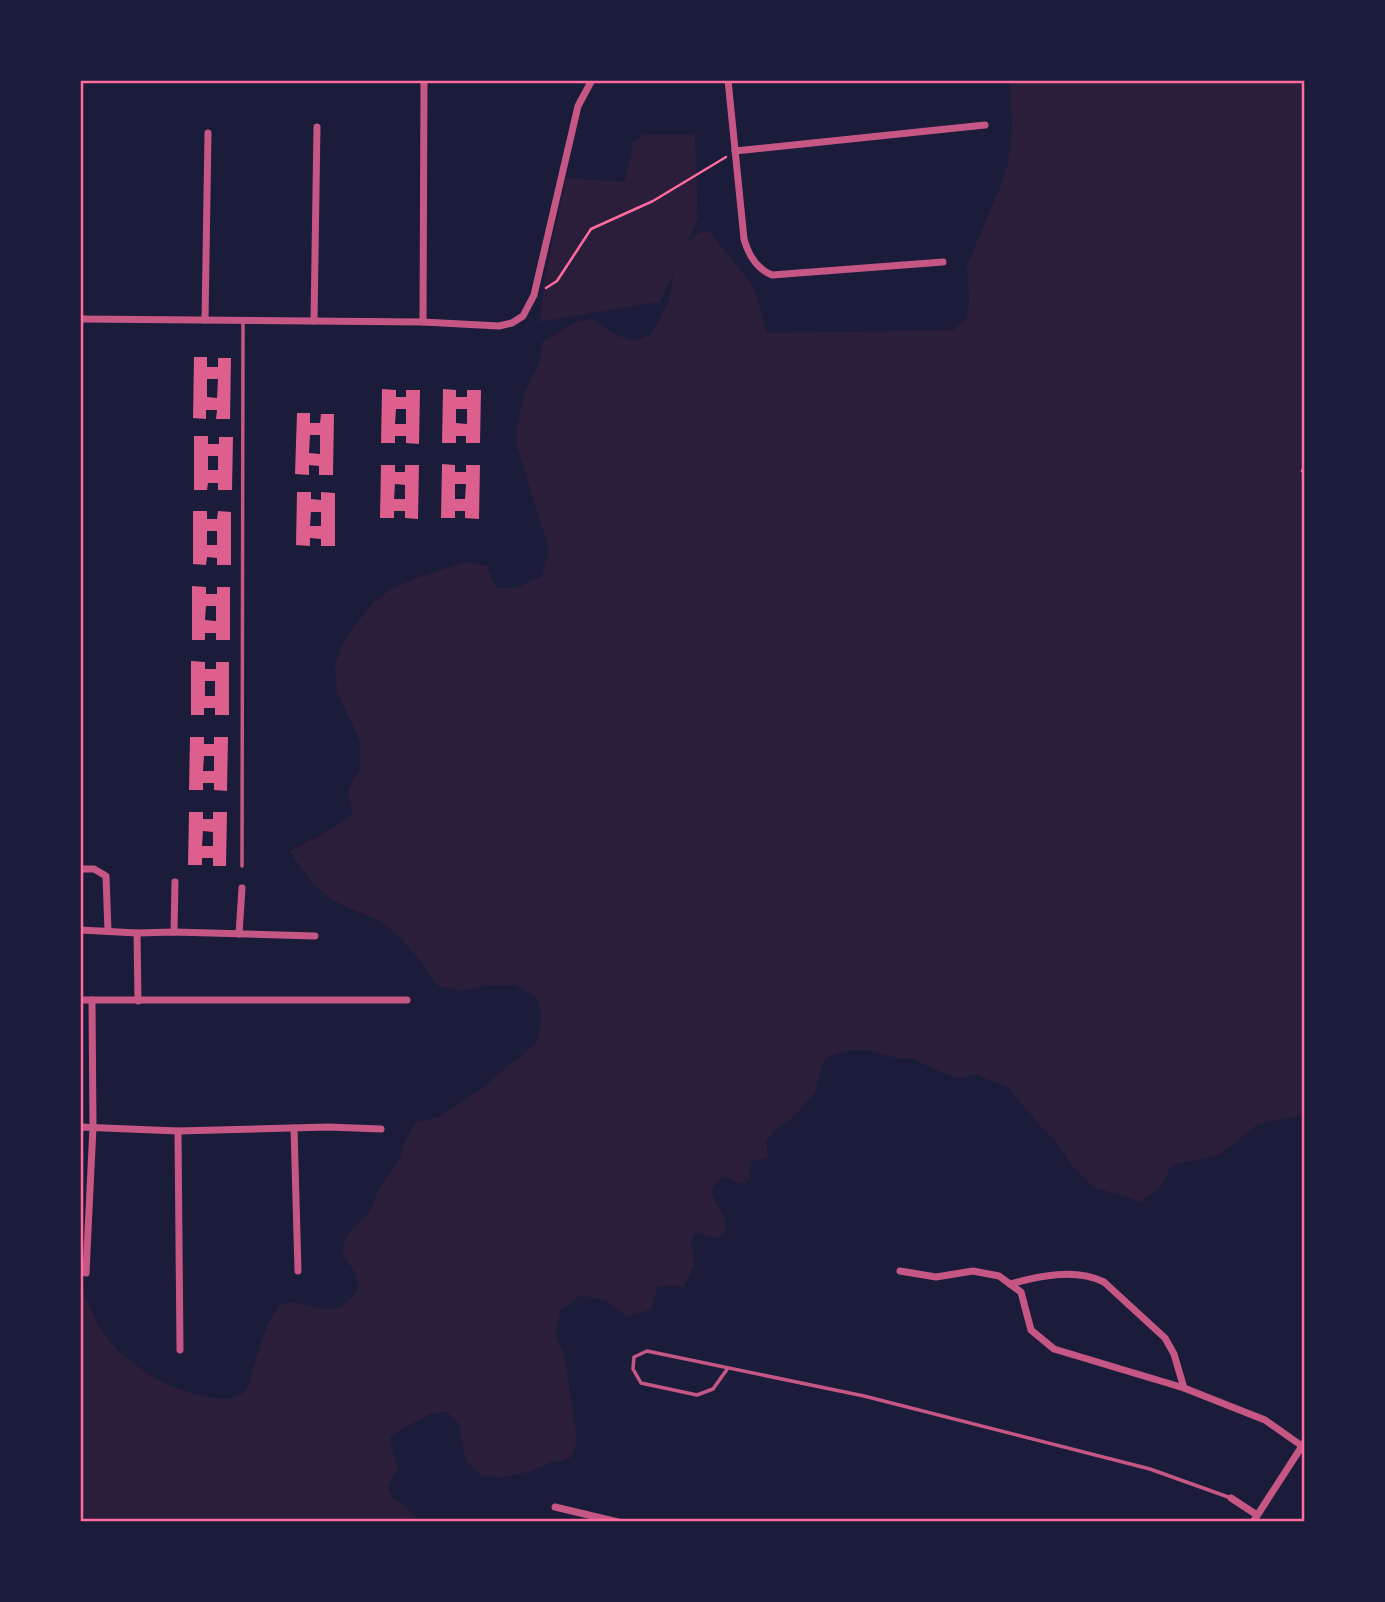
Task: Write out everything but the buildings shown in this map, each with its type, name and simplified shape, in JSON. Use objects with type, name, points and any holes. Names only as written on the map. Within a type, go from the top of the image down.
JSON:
[{"type":"street","points":[[423,322],[424,80]]},
{"type":"street","points":[[80,319],[423,322],[499,326],[512,323],[523,316],[534,295],[578,106],[592,80]]},
{"type":"street","points":[[728,80],[744,239],[748,253],[764,272],[772,275],[943,262]]},
{"type":"street","points":[[735,151],[985,125]]},
{"type":"street","points":[[314,321],[317,127]]},
{"type":"street","points":[[205,320],[208,134]]},
{"type":"street","points":[[80,869],[94,869],[106,876],[108,932]]},
{"type":"street","points":[[174,932],[175,882]]},
{"type":"street","points":[[239,934],[242,888]]},
{"type":"street","points":[[80,930],[315,936]]},
{"type":"street","points":[[137,933],[138,1000]]},
{"type":"street","points":[[80,1000],[407,1000]]},
{"type":"street","points":[[86,1273],[93,1127],[92,1000]]},
{"type":"street","points":[[80,1127],[178,1131],[328,1127],[381,1129]]},
{"type":"street","points":[[294,1128],[298,1272]]},
{"type":"street","points":[[178,1131],[180,1350]]},
{"type":"street","points":[[900,1270],[936,1277],[973,1271],[999,1276],[1021,1292],[1031,1330],[1054,1349],[1184,1388],[1265,1420],[1303,1444],[1255,1518],[1231,1498]]},
{"type":"street","points":[[1010,1284],[1037,1276],[1079,1275],[1092,1276],[1104,1282],[1165,1338],[1174,1354],[1184,1388]]},
{"type":"street","points":[[555,1507],[618,1521]]},
{"type":"lane","points":[[242,866],[243,320]]},
{"type":"lane","points":[[728,1368],[713,1389],[697,1395],[642,1383],[633,1369],[634,1357],[647,1351],[864,1396],[1150,1469],[1231,1498]]},
{"type":"path","points":[[534,295],[557,281],[591,229],[653,201],[735,151]]},
{"type":"shaded area","points":[[1012,81],[1304,81],[1304,1115],[1258,1124],[1220,1155],[1172,1165],[1161,1186],[1142,1202],[1093,1187],[1074,1168],[1059,1146],[1008,1087],[973,1074],[958,1078],[914,1059],[896,1058],[869,1050],[850,1050],[833,1055],[821,1067],[815,1092],[793,1118],[778,1127],[766,1141],[768,1158],[750,1162],[750,1179],[742,1184],[724,1177],[715,1184],[713,1197],[725,1219],[726,1227],[722,1236],[714,1238],[696,1233],[691,1241],[695,1264],[684,1286],[658,1286],[652,1309],[627,1317],[606,1301],[580,1295],[560,1311],[556,1335],[565,1357],[577,1441],[571,1457],[528,1472],[500,1478],[481,1475],[467,1462],[460,1425],[447,1412],[429,1414],[391,1436],[390,1444],[398,1468],[388,1486],[389,1490],[418,1521],[81,1521],[80,1287],[105,1335],[138,1367],[164,1383],[193,1394],[224,1399],[239,1396],[248,1386],[264,1335],[280,1304],[292,1302],[329,1310],[341,1307],[358,1289],[357,1276],[342,1253],[344,1240],[370,1212],[379,1188],[401,1158],[403,1144],[416,1122],[438,1117],[480,1090],[537,1042],[542,1016],[537,998],[515,985],[489,985],[463,991],[438,986],[397,934],[378,920],[325,894],[289,851],[322,835],[352,814],[348,790],[360,768],[360,741],[337,692],[335,666],[342,643],[372,603],[393,588],[464,562],[487,566],[496,588],[519,587],[542,576],[549,550],[517,447],[517,428],[524,393],[540,362],[542,342],[574,323],[591,319],[619,336],[634,341],[651,335],[668,303],[674,273],[660,302],[540,322],[544,282],[566,178],[625,182],[633,142],[642,135],[695,134],[698,219],[687,243],[698,233],[709,231],[751,283],[767,333],[954,330],[966,318],[969,301],[967,265],[1008,162],[1012,126]]}]
